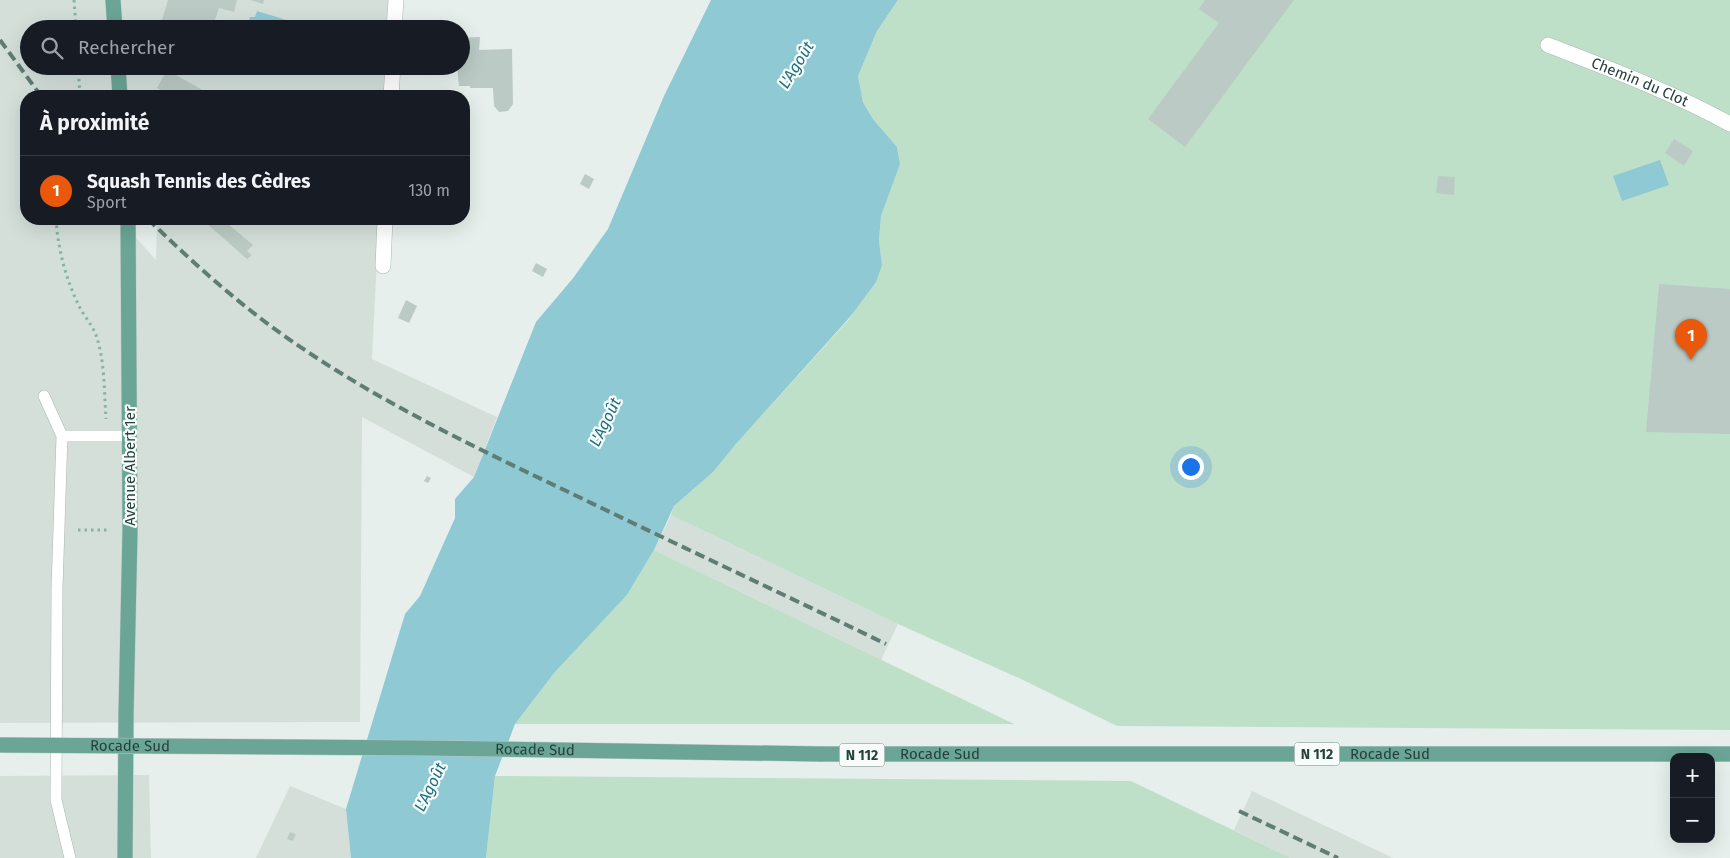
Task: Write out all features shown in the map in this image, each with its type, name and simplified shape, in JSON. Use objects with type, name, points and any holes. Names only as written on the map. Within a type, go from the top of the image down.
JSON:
[{"type":"main road","points":[[113,0],[114,20]]},
{"type":"main road","points":[[119,75],[120,90]]},
{"type":"main road","name":"Avenue Albert 1er","points":[[125,858],[130,530],[128,225]]},
{"type":"main road","name":"Rocade Sud","points":[[0,746],[423,748],[820,754],[1730,754]]},
{"type":"street","points":[[395,20],[396,0]]},
{"type":"street","name":"Chemin du Clot","points":[[1548,45],[1695,105],[1730,124]]},
{"type":"street","points":[[391,90],[392,75]]},
{"type":"street","points":[[383,266],[385,225]]},
{"type":"lane","points":[[44,396],[62,436],[56,800],[70,858]]},
{"type":"lane","points":[[62,436],[130,436]]},
{"type":"path","points":[[74,0],[75,20]]},
{"type":"path","points":[[79,75],[80,90]]},
{"type":"path","points":[[57,225],[59,246],[66,274],[80,308],[95,333],[102,359],[106,436]]},
{"type":"path","points":[[59,530],[107,530],[107,521]]},
{"type":"shaded area","points":[[0,0],[390,0],[389,20],[20,20],[20,75],[386,75],[385,90],[20,90],[20,225],[124,225],[156,260],[157,225],[379,225],[372,359],[497,417],[474,477],[362,417],[360,722],[0,723]]},
{"type":"shaded area","points":[[671,515],[898,624],[881,660],[654,550]]},
{"type":"shaded area","points":[[149,775],[151,858],[0,858],[0,776]]},
{"type":"shaded area","points":[[290,786],[346,809],[351,858],[256,858]]},
{"type":"shaded area","points":[[1252,791],[1393,858],[1291,858],[1234,830]]},
{"type":"green space","points":[[898,0],[1730,0],[1730,730],[1117,726],[671,515],[674,506],[713,472],[850,318],[882,265],[879,240],[881,216],[900,163],[897,147],[873,119],[863,102],[858,76],[877,31]]},
{"type":"green space","points":[[654,550],[1014,724],[515,724],[555,672],[627,595]]},
{"type":"green space","points":[[495,776],[1131,781],[1291,858],[486,858]]},
{"type":"water","name":"L'Agoût","points":[[711,0],[898,0],[877,31],[858,76],[863,102],[873,119],[897,147],[900,164],[881,216],[879,240],[882,265],[876,282],[850,317],[713,472],[674,506],[654,550],[627,595],[555,672],[515,724],[495,776],[486,858],[351,858],[346,809],[405,614],[420,596],[455,518],[455,499],[474,477],[536,322],[574,277],[608,229],[664,96]]},
{"type":"water","points":[[257,11],[286,20],[249,20],[250,17],[255,17]]},
{"type":"water","points":[[1660,160],[1669,185],[1622,201],[1613,176]]},
{"type":"building","points":[[168,0],[237,0],[234,12],[219,8],[215,20],[162,20]]},
{"type":"building","points":[[250,0],[264,0],[263,4]]},
{"type":"building","points":[[1205,0],[1294,0],[1185,147],[1148,119],[1219,23],[1199,9]]},
{"type":"building","points":[[480,37],[479,50],[512,49],[513,104],[508,111],[499,112],[494,106],[493,88],[459,86],[458,75],[470,75],[470,38]]},
{"type":"building","points":[[164,75],[176,75],[202,90],[161,90],[157,88]]},
{"type":"building","points":[[1674,139],[1693,151],[1684,166],[1665,153]]},
{"type":"building","points":[[585,174],[594,179],[589,189],[580,184]]},
{"type":"building","points":[[1438,176],[1455,177],[1454,195],[1436,193]]},
{"type":"building","points":[[208,225],[229,225],[253,245],[247,251],[252,255],[247,259]]},
{"type":"building","points":[[536,263],[547,269],[543,277],[532,271]]},
{"type":"building","points":[[1659,284],[1730,289],[1730,434],[1646,432]]},
{"type":"building","points":[[406,300],[417,306],[409,323],[398,318]]},
{"type":"building","points":[[427,476],[431,478],[428,483],[424,481]]},
{"type":"building","points":[[290,832],[296,834],[293,841],[287,839]]},
{"type":"railway","points":[[0,40],[20,67]]},
{"type":"railway","points":[[26,75],[37,90]]},
{"type":"railway","points":[[154,225],[201,269],[257,316],[330,367],[365,388],[509,464],[886,644]]},
{"type":"railway","points":[[1239,811],[1338,858]]},
{"type":"place","name":"Squash Tennis des Cèdres","points":[[1691,360]]}]
